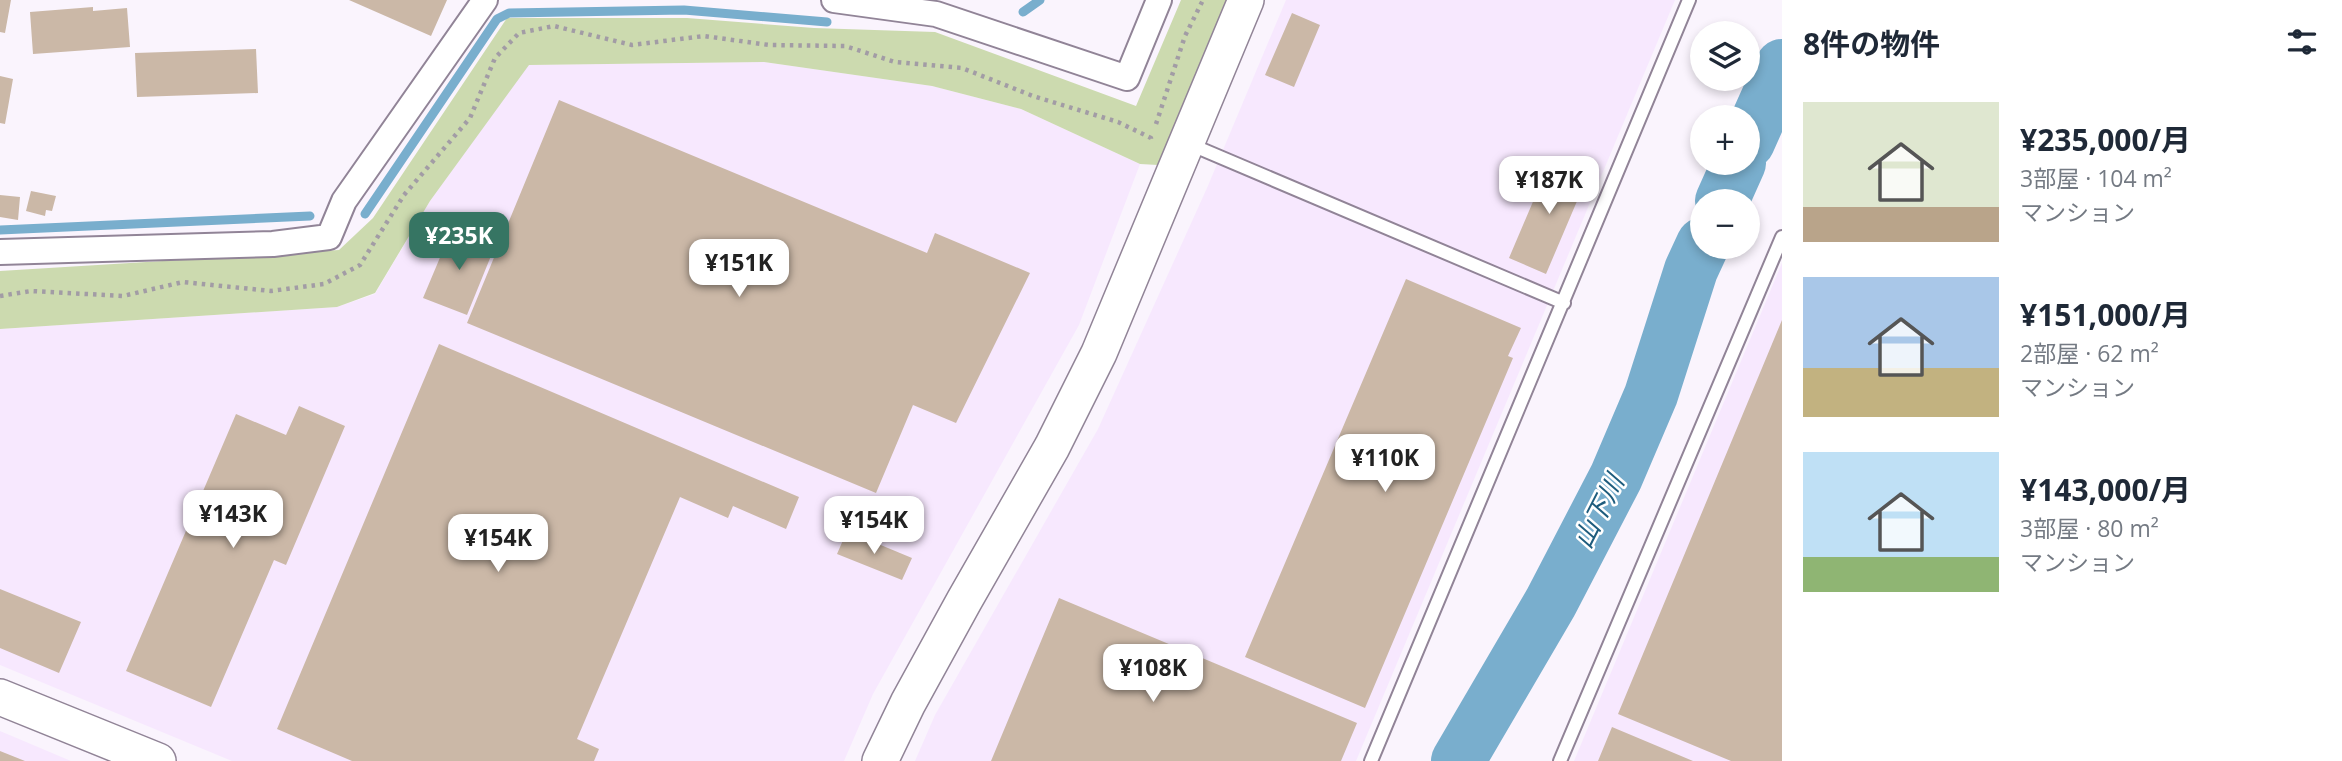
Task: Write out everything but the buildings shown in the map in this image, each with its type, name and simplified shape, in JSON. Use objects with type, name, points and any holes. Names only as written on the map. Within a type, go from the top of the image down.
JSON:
[{"type":"street","points":[[0,252],[273,244],[328,237],[344,201],[485,0]]},
{"type":"street","points":[[834,0],[936,13],[1127,78],[1159,0]]},
{"type":"street","points":[[880,761],[908,703],[1052,447],[1099,354],[1247,0]]},
{"type":"street","points":[[0,697],[158,761]]},
{"type":"lane","points":[[1371,761],[1689,0]]},
{"type":"lane","points":[[1187,143],[1564,303]]},
{"type":"lane","points":[[1560,761],[1782,237]]},
{"type":"path","points":[[1152,150],[1151,138],[1185,36],[1203,0]]},
{"type":"path","points":[[0,296],[31,291],[123,296],[183,282],[271,291],[324,284],[360,265],[404,195],[470,118],[495,58],[519,33],[554,26],[632,45],[704,36],[769,46],[845,46],[895,62],[962,68],[1033,96],[1118,122],[1151,138]]},
{"type":"shaded area","points":[[1286,0],[1675,0],[1356,761],[915,761],[935,715],[1098,429],[1207,188]]},
{"type":"shaded area","points":[[764,62],[932,86],[1021,109],[1140,164],[1079,325],[873,694],[844,761],[232,761],[0,665],[0,329],[337,307],[375,294],[430,201],[528,65]]},
{"type":"shaded area","points":[[1782,263],[1782,761],[1574,761]]},
{"type":"shaded area","points":[[0,731],[71,761],[0,761]]},
{"type":"green space","points":[[1181,0],[1227,0],[1158,165],[1140,164],[1021,109],[932,86],[764,62],[529,65],[430,201],[375,293],[337,307],[0,329],[0,271],[339,250],[373,218],[507,18],[687,18],[814,28],[935,32],[1136,106]]},
{"type":"waterway","points":[[1023,12],[1040,0]]},
{"type":"waterway","points":[[365,214],[497,19],[509,13],[684,10],[827,22]]},
{"type":"waterway","name":"山下川","points":[[1760,115],[1782,66]]},
{"type":"waterway","name":"山下川","points":[[1727,189],[1734,175]]},
{"type":"waterway","points":[[0,230],[310,216]]},
{"type":"waterway","name":"山下川","points":[[1458,761],[1551,602],[1616,477],[1651,395],[1696,259]]}]
